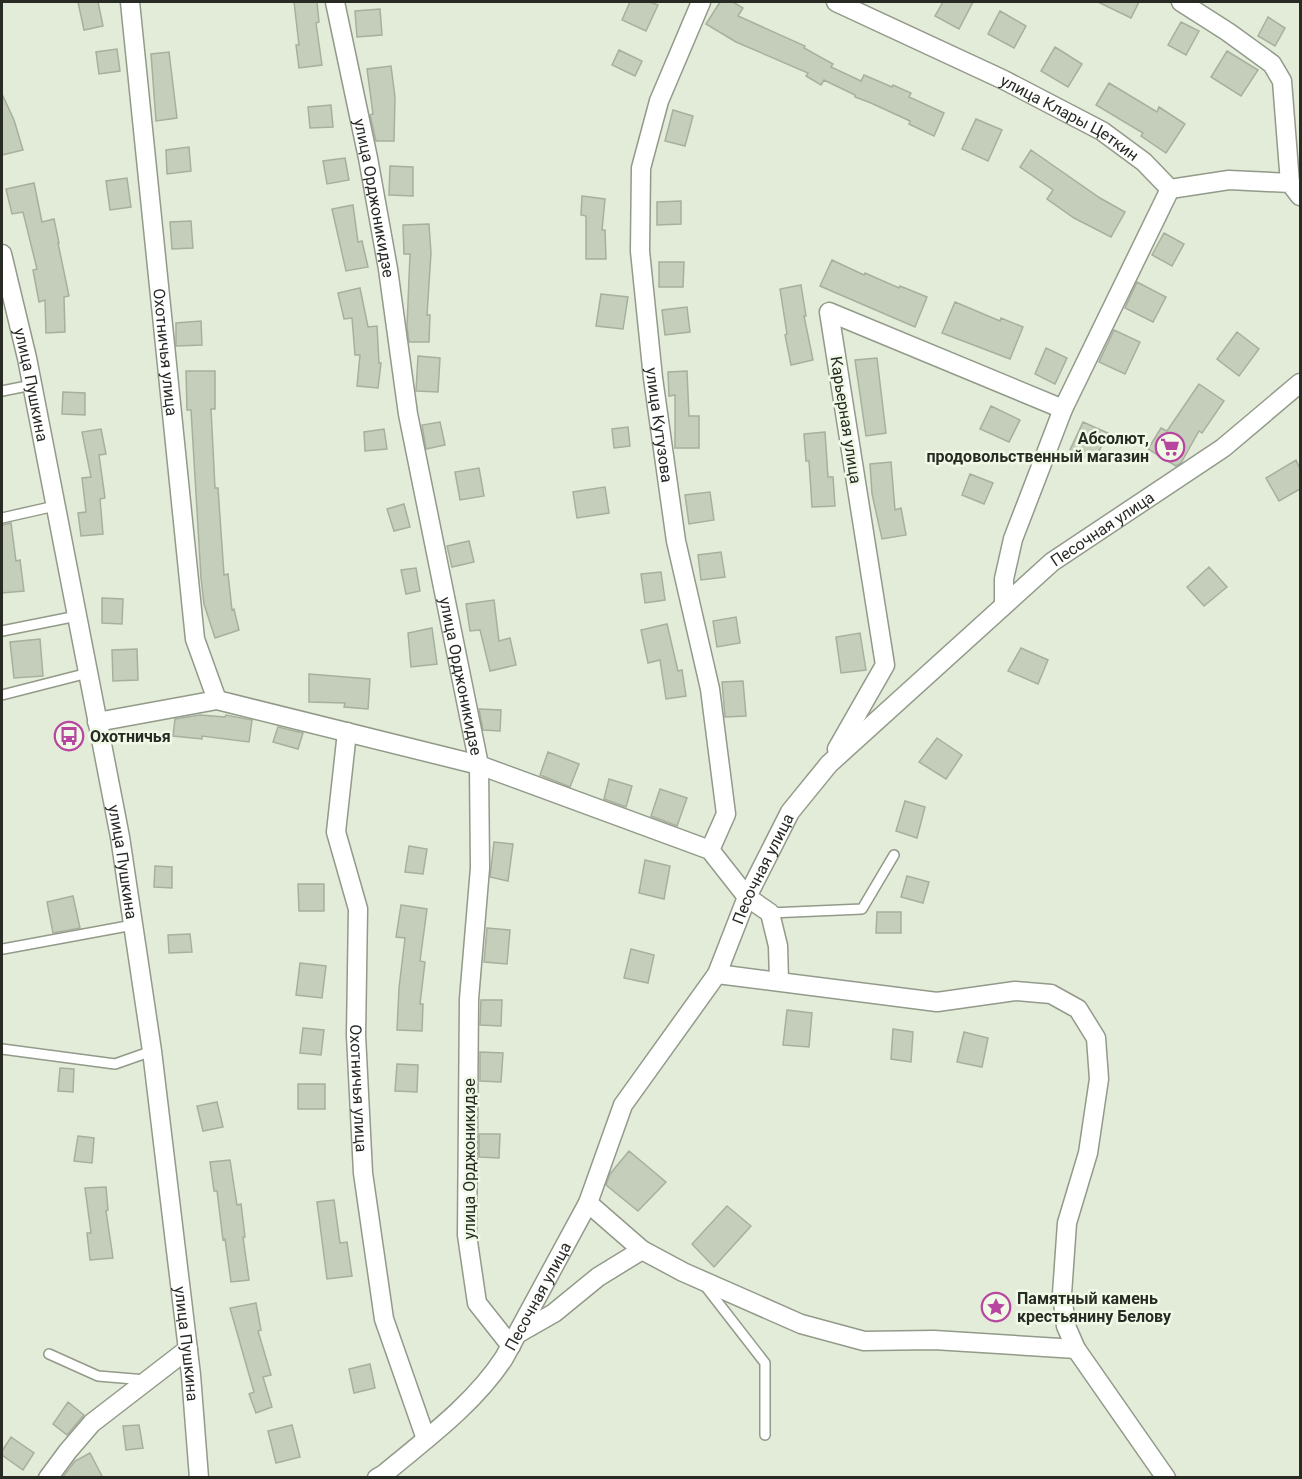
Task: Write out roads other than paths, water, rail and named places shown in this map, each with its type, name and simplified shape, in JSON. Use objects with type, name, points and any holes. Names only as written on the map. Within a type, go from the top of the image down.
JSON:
[{"type":"street","name":"Охотничья улица","points":[[130,2],[195,639],[217,700]]},
{"type":"street","name":"улица Орджоникидзе","points":[[334,2],[368,158],[388,269],[408,414],[479,765],[480,868],[469,999],[467,1235],[477,1303],[515,1339]]},
{"type":"street","name":"улица Кутузова","points":[[701,2],[659,101],[641,168],[640,251],[653,378],[676,541],[710,689],[726,814],[710,850]]},
{"type":"street","name":"улица Клары Цеткин","points":[[836,2],[1004,80],[1102,131],[1144,162],[1170,189]]},
{"type":"street","points":[[1004,605],[1004,579],[1013,539],[1063,409],[1170,189],[1229,180],[1295,190],[1281,81],[1272,64],[1181,2]]},
{"type":"street","name":"улица Пушкина","points":[[2,254],[6,293],[32,386],[120,837],[152,1051],[188,1349],[199,1478]]},
{"type":"street","name":"Карьерная улица","points":[[828,764],[885,665],[829,312],[1063,409]]},
{"type":"street","name":"Песочная улица","points":[[377,1478],[426,1439],[492,1377],[588,1203],[623,1105],[717,974],[747,897],[790,812],[828,764],[1052,562],[1223,448],[1300,383]]},
{"type":"street","points":[[97,722],[217,700],[479,765],[710,850],[747,897],[770,913],[778,946],[778,981]]},
{"type":"street","name":"Охотничья улица","points":[[347,732],[336,832],[358,909],[356,1035],[363,1173],[384,1319],[426,1439]]},
{"type":"street","points":[[717,974],[938,1002],[1015,991],[1052,994],[1078,1009],[1096,1038],[1099,1078],[1088,1153],[1067,1223],[1062,1294],[1066,1326],[1076,1349],[1166,1478]]},
{"type":"street","points":[[588,1203],[642,1250],[701,1280],[801,1324],[864,1341],[934,1340],[1076,1349]]},
{"type":"street","points":[[515,1339],[554,1313],[598,1276],[642,1250]]},
{"type":"street","points":[[48,1478],[68,1450],[93,1423],[188,1349]]},
{"type":"lane","points":[[2,391],[32,386]]},
{"type":"lane","points":[[2,518],[55,506]]},
{"type":"lane","points":[[2,631],[77,616]]},
{"type":"lane","points":[[2,695],[88,673]]},
{"type":"lane","points":[[770,913],[862,909],[894,855]]},
{"type":"lane","points":[[3,949],[133,926]]},
{"type":"lane","points":[[2,1049],[115,1064],[152,1051]]},
{"type":"lane","points":[[701,1280],[765,1364],[765,1435]]},
{"type":"lane","points":[[49,1354],[98,1376],[148,1380]]},
{"type":"place","name":"Абсолют, продовольственный магазин","points":[[1170,447]]},
{"type":"place","name":"Охотничья","points":[[69,736]]},
{"type":"place","name":"Памятный камень крестьянину Белову","points":[[996,1307]]}]
